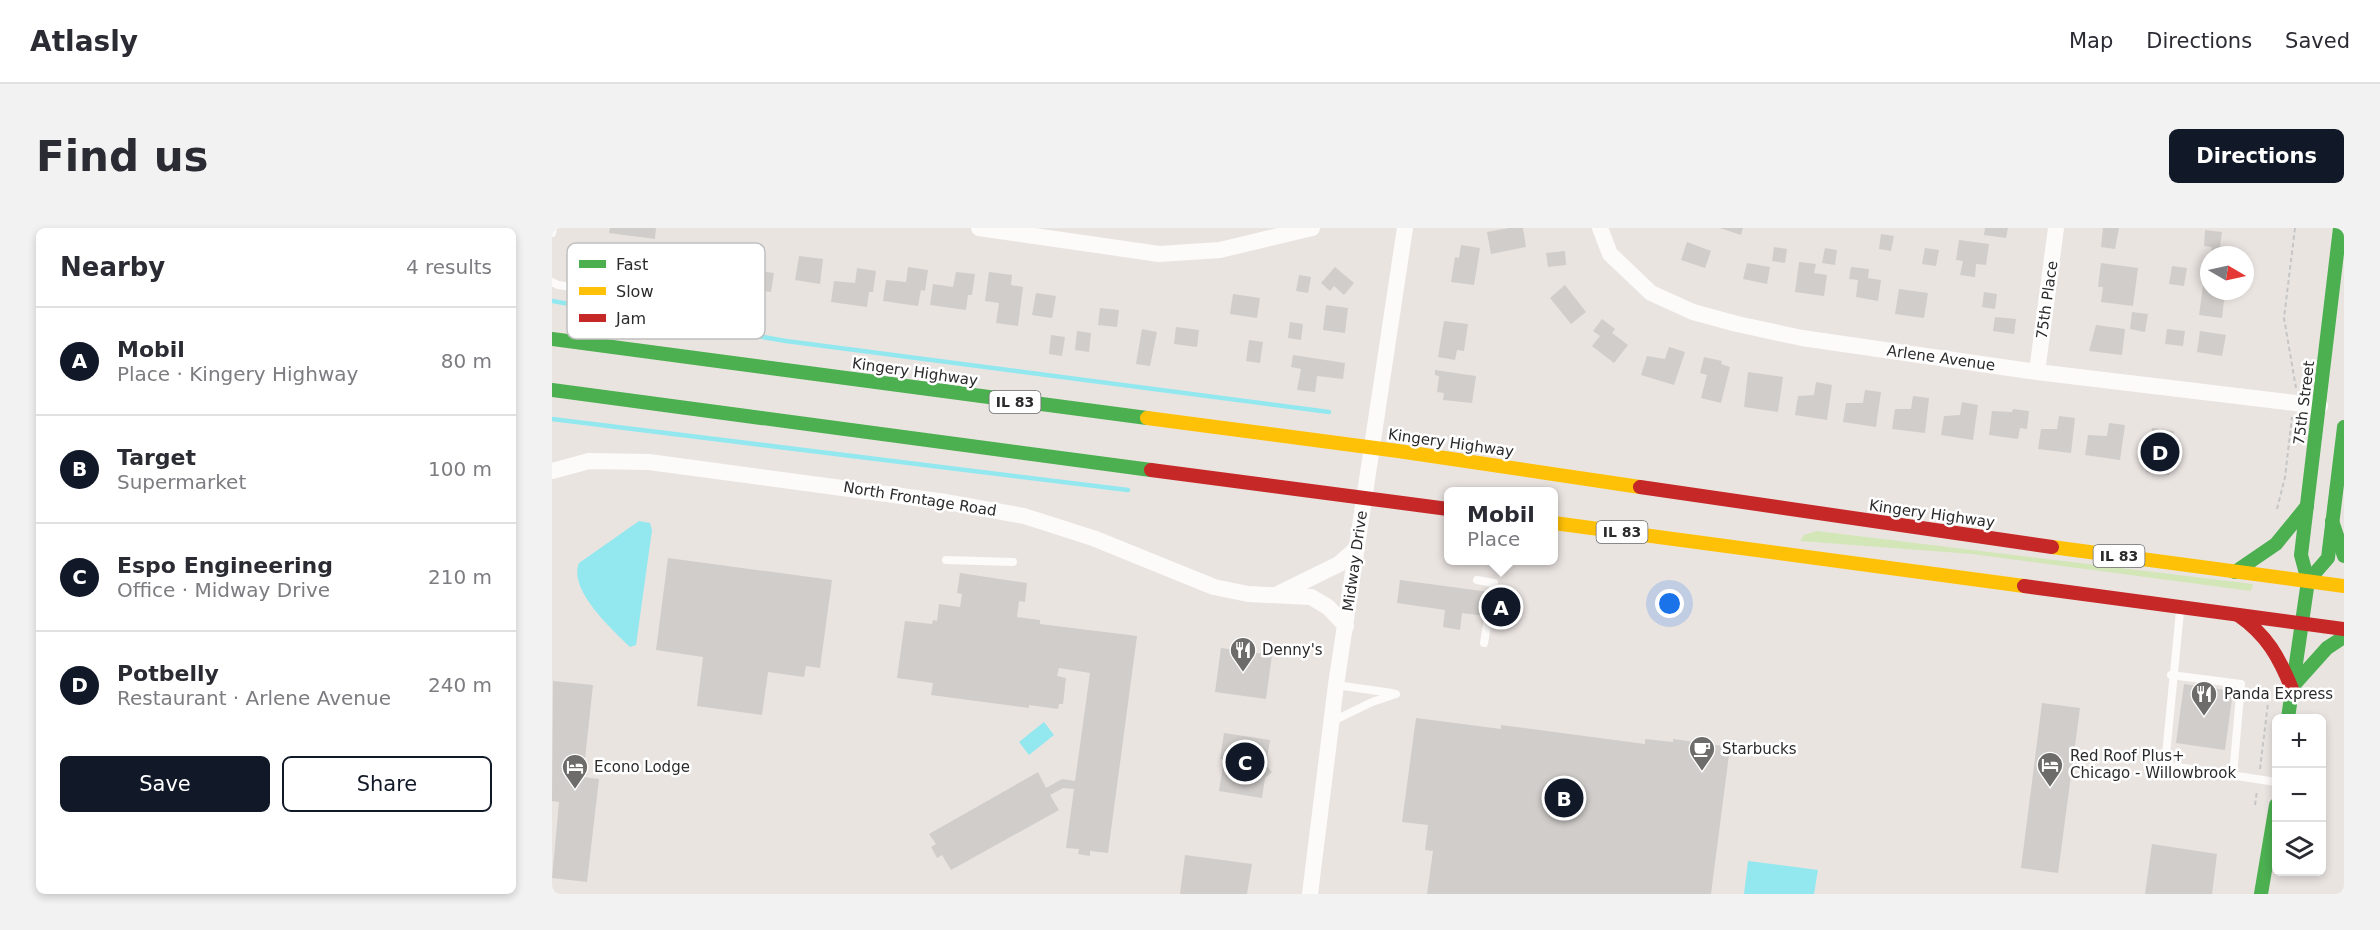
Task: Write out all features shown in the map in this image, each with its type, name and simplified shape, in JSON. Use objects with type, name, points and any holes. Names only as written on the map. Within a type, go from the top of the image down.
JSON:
[{"type":"main road","name":"75th Street","points":[[2289,714],[2308,581],[2301,555],[2340,228]]},
{"type":"main road","points":[[552,326],[567,330]]},
{"type":"main road","name":"Kingery Highway","points":[[552,339],[1573,476],[1919,529],[2344,586]]},
{"type":"main road","points":[[601,339],[658,354]]},
{"type":"main road","points":[[552,390],[1444,508]]},
{"type":"main road","points":[[552,405],[651,404]]},
{"type":"main road","points":[[2308,581],[2328,558],[2344,427]]},
{"type":"main road","points":[[2235,572],[2277,545],[2290,533],[2307,506]]},
{"type":"main road","points":[[2332,521],[2344,556]]},
{"type":"main road","name":"IL 83","points":[[1558,524],[2344,629]]},
{"type":"main road","points":[[2238,615],[2259,628],[2277,649],[2292,688],[2320,655],[2344,637]]},
{"type":"main road","points":[[2261,894],[2274,822]]},
{"type":"street","points":[[979,228],[1159,254],[1220,250],[1312,228]]},
{"type":"street","name":"Midway Drive","points":[[1310,894],[1336,685],[1405,228]]},
{"type":"street","name":"Arlene Avenue","points":[[1600,228],[1610,254],[1628,274],[1651,293],[1693,312],[1802,338],[2037,372],[2320,406]]},
{"type":"street","name":"75th Place","points":[[2037,372],[2056,228]]},
{"type":"street","name":"North Frontage Road","points":[[552,471],[589,461],[649,462],[946,502],[1046,522],[1112,545],[1214,588],[1248,594],[1311,597],[1328,607],[1346,626]]},
{"type":"street","points":[[1277,595],[1339,564],[1357,548]]},
{"type":"lane","points":[[552,233],[553,228]]},
{"type":"lane","points":[[552,282],[567,286]]},
{"type":"lane","points":[[946,560],[1013,562]]},
{"type":"lane","points":[[1477,580],[1494,583],[1484,643]]},
{"type":"lane","points":[[2180,608],[2165,765],[2272,781]]},
{"type":"lane","points":[[2172,675],[2241,684],[2233,775]]},
{"type":"lane","points":[[1331,722],[1372,702],[1396,694],[1336,685]]},
{"type":"path","points":[[2295,228],[2284,318],[2295,371],[2296,390]]},
{"type":"path","points":[[2275,518],[2285,477],[2292,419]]},
{"type":"path","points":[[2254,812],[2269,691]]},
{"type":"green space","points":[[1817,531],[2253,584],[2251,591],[1972,554],[1800,541],[1804,535]]},
{"type":"water","points":[[639,521],[650,523],[652,530],[636,645],[630,647],[586,597],[577,574],[579,563]]},
{"type":"water","points":[[1044,722],[1054,735],[1029,755],[1019,742]]},
{"type":"water","points":[[1748,861],[1818,870],[1814,894],[1744,894]]},
{"type":"building","points":[[610,228],[656,228],[655,239],[609,233]]},
{"type":"building","points":[[1523,228],[1526,247],[1491,254],[1487,232]]},
{"type":"building","points":[[1720,228],[1743,228],[1741,235]]},
{"type":"building","points":[[1985,228],[2008,228],[2006,238],[1984,235]]},
{"type":"building","points":[[2103,228],[2119,228],[2115,249],[2101,247]]},
{"type":"building","points":[[2205,230],[2222,232],[2220,246],[2204,246]]},
{"type":"building","points":[[1881,234],[1894,236],[1891,251],[1879,249]]},
{"type":"building","points":[[1959,240],[1989,244],[1986,265],[1976,264],[1975,277],[1960,275],[1963,261],[1956,260]]},
{"type":"building","points":[[1687,242],[1711,251],[1705,268],[1681,260]]},
{"type":"building","points":[[1461,245],[1480,248],[1474,285],[1451,282],[1455,257],[1459,258]]},
{"type":"building","points":[[1774,247],[1787,249],[1785,263],[1772,261]]},
{"type":"building","points":[[1825,248],[1837,250],[1835,265],[1822,263]]},
{"type":"building","points":[[1925,248],[1939,250],[1936,266],[1922,264]]},
{"type":"building","points":[[1565,251],[1566,265],[1548,267],[1546,253]]},
{"type":"building","points":[[799,256],[823,259],[820,284],[795,280]]},
{"type":"building","points":[[1799,262],[1816,264],[1814,273],[1827,275],[1824,296],[1795,292]]},
{"type":"building","points":[[1747,263],[1770,267],[1767,284],[1743,279]]},
{"type":"building","points":[[2101,263],[2138,268],[2133,306],[2101,302],[2103,287],[2098,287]]},
{"type":"building","points":[[2172,266],[2187,268],[2184,286],[2169,284]]},
{"type":"building","points":[[908,267],[928,270],[925,291],[921,290],[918,306],[883,301],[886,280],[906,282]]},
{"type":"building","points":[[1335,267],[1354,283],[1344,295],[1334,286],[1330,291],[1321,283]]},
{"type":"building","points":[[1851,267],[1869,269],[1868,278],[1881,280],[1878,301],[1856,297],[1858,280],[1849,279]]},
{"type":"building","points":[[857,268],[876,271],[873,292],[869,292],[867,307],[831,302],[834,281],[855,283]]},
{"type":"building","points":[[765,272],[774,273],[771,292],[765,291]]},
{"type":"building","points":[[956,272],[975,274],[972,295],[968,295],[966,310],[930,305],[933,284],[953,287]]},
{"type":"building","points":[[989,272],[1012,275],[1011,285],[1023,287],[1018,326],[996,323],[999,303],[985,301]]},
{"type":"building","points":[[1299,275],[1311,277],[1308,293],[1296,291]]},
{"type":"building","points":[[1565,285],[1586,312],[1571,324],[1550,298]]},
{"type":"building","points":[[1899,289],[1928,293],[1924,318],[1895,314]]},
{"type":"building","points":[[1984,292],[1997,294],[1995,309],[1982,307]]},
{"type":"building","points":[[1036,293],[1056,296],[1052,318],[1032,315]]},
{"type":"building","points":[[1233,294],[1260,298],[1257,318],[1230,314]]},
{"type":"building","points":[[2201,300],[2224,300],[2222,318],[2199,315]]},
{"type":"building","points":[[1326,305],[1348,308],[1345,333],[1323,330]]},
{"type":"building","points":[[1100,308],[1119,310],[1117,327],[1098,325]]},
{"type":"building","points":[[2132,312],[2148,314],[2145,332],[2130,329]]},
{"type":"building","points":[[1995,317],[2016,319],[2014,334],[1993,331]]},
{"type":"building","points":[[1602,319],[1615,329],[1612,333],[1628,345],[1614,363],[1592,346],[1600,336],[1593,331]]},
{"type":"building","points":[[1444,321],[1468,324],[1464,351],[1457,350],[1455,360],[1438,357]]},
{"type":"building","points":[[1290,322],[1303,324],[1301,340],[1288,338]]},
{"type":"building","points":[[2096,325],[2125,329],[2122,355],[2089,351]]},
{"type":"building","points":[[1176,327],[1199,330],[1197,347],[1174,344]]},
{"type":"building","points":[[1142,329],[1157,332],[1150,366],[1136,364]]},
{"type":"building","points":[[2167,329],[2185,331],[2183,346],[2165,344]]},
{"type":"building","points":[[1077,331],[1091,333],[1089,352],[1075,350]]},
{"type":"building","points":[[2200,331],[2226,335],[2222,356],[2197,352]]},
{"type":"building","points":[[1051,335],[1065,337],[1062,356],[1049,354]]},
{"type":"building","points":[[1249,340],[1263,342],[1260,363],[1246,361]]},
{"type":"building","points":[[1669,347],[1685,352],[1674,385],[1641,375],[1647,356],[1665,359]]},
{"type":"building","points":[[1293,355],[1345,363],[1343,379],[1317,376],[1315,392],[1297,390],[1301,369],[1291,367]]},
{"type":"building","points":[[1704,357],[1722,361],[1721,364],[1730,367],[1721,403],[1701,398],[1707,375],[1700,373]]},
{"type":"building","points":[[1435,370],[1476,376],[1472,403],[1443,400],[1444,393],[1437,392],[1439,376],[1435,375]]},
{"type":"building","points":[[1748,372],[1783,377],[1778,412],[1744,407]]},
{"type":"building","points":[[1816,382],[1832,385],[1827,420],[1795,415],[1798,396],[1814,395]]},
{"type":"building","points":[[1865,390],[1881,392],[1876,427],[1843,422],[1846,403],[1863,403]]},
{"type":"building","points":[[1913,396],[1929,398],[1925,433],[1892,429],[1895,409],[1911,409]]},
{"type":"building","points":[[1962,402],[1978,405],[1973,440],[1941,435],[1944,416],[1960,415]]},
{"type":"building","points":[[2013,409],[2029,411],[2027,429],[2020,428],[2018,439],[1989,435],[1992,411],[2012,412]]},
{"type":"building","points":[[2059,416],[2075,418],[2071,453],[2038,449],[2041,429],[2057,429]]},
{"type":"building","points":[[2109,423],[2125,425],[2120,460],[2085,455],[2088,435],[2107,436]]},
{"type":"building","points":[[2152,428],[2174,431],[2169,475],[2146,472]]},
{"type":"building","points":[[668,558],[832,580],[820,668],[806,666],[804,677],[768,672],[762,715],[697,706],[703,657],[656,650]]},
{"type":"building","points":[[960,573],[1027,583],[1025,602],[1019,601],[1017,617],[1040,620],[1040,624],[1137,636],[1108,853],[1090,851],[1090,856],[1078,854],[1079,849],[1066,848],[1074,789],[1063,788],[1050,795],[1059,810],[951,870],[942,855],[937,858],[931,847],[936,844],[929,834],[1038,772],[1046,788],[1062,779],[1075,781],[1090,673],[1059,668],[1057,676],[1066,678],[1063,704],[1059,704],[1058,709],[1029,705],[1029,708],[931,695],[933,683],[897,678],[905,621],[932,624],[933,620],[937,621],[939,604],[960,607],[962,594],[957,593]]},
{"type":"building","points":[[1400,580],[1489,592],[1485,616],[1462,613],[1460,630],[1443,627],[1445,610],[1397,603]]},
{"type":"building","points":[[1496,594],[1509,595],[1505,620],[1493,618]]},
{"type":"building","name":"Denny's","points":[[1221,648],[1272,655],[1266,699],[1215,692]]},
{"type":"building","name":"Econo Lodge","points":[[553,681],[593,685],[583,777],[599,779],[587,882],[552,878],[559,802],[552,801]]},
{"type":"building","name":"Panda Express","points":[[2184,684],[2233,691],[2225,750],[2176,743]]},
{"type":"building","name":"Red Roof Plus+ Chicago - Willowbrook","points":[[2042,703],[2080,708],[2058,873],[2021,868]]},
{"type":"building","points":[[1416,718],[1501,729],[1501,725],[1645,744],[1645,739],[1673,742],[1673,739],[1730,747],[1711,894],[1427,894],[1433,851],[1425,850],[1428,825],[1402,822]]},
{"type":"building","points":[[1224,733],[1270,740],[1266,765],[1272,772],[1265,778],[1262,798],[1219,791],[1224,759],[1220,759]]},
{"type":"building","points":[[2152,844],[2217,854],[2212,894],[2145,894]]},
{"type":"building","points":[[1185,855],[1252,864],[1247,894],[1180,894]]},
{"type":"waterway","points":[[552,301],[567,304]]},
{"type":"waterway","points":[[765,337],[1329,412]]},
{"type":"waterway","points":[[552,419],[1128,490]]},
{"type":"traffic: fast","points":[[2289,714],[2308,581],[2301,555],[2340,228]]},
{"type":"traffic: fast","points":[[552,339],[1147,418]]},
{"type":"traffic: fast","points":[[552,390],[1151,470]]},
{"type":"traffic: fast","points":[[2308,581],[2328,558],[2344,427]]},
{"type":"traffic: fast","points":[[2235,572],[2276,544],[2307,506]]},
{"type":"traffic: fast","points":[[2332,521],[2344,556]]},
{"type":"traffic: fast","points":[[2292,687],[2327,648],[2344,637]]},
{"type":"traffic: fast","points":[[2261,894],[2273,822]]},
{"type":"traffic: slow","points":[[1147,418],[1398,451],[1640,487]]},
{"type":"traffic: slow","points":[[1558,524],[2024,586]]},
{"type":"traffic: slow","points":[[2052,547],[2344,586]]},
{"type":"traffic: jam","points":[[1151,470],[1444,508]]},
{"type":"traffic: jam","points":[[1640,487],[2052,547]]},
{"type":"traffic: jam","points":[[2024,586],[2344,629]]},
{"type":"traffic: jam","points":[[2238,615],[2257,630],[2271,648],[2292,689]]},
{"type":"place","name":"Potbelly","points":[[2160,452]]},
{"type":"place","name":"Mobil","points":[[1501,607]]},
{"type":"place","name":"Denny's","points":[[1243,673]]},
{"type":"place","name":"Panda Express","points":[[2204,717]]},
{"type":"place","name":"Espo Engineering","points":[[1245,762]]},
{"type":"place","name":"Starbucks","points":[[1702,772]]},
{"type":"place","name":"Red Roof Plus+ Chicago - Willowbrook","points":[[2050,788]]},
{"type":"place","name":"Econo Lodge","points":[[575,790]]},
{"type":"place","name":"Target","points":[[1564,798]]}]
